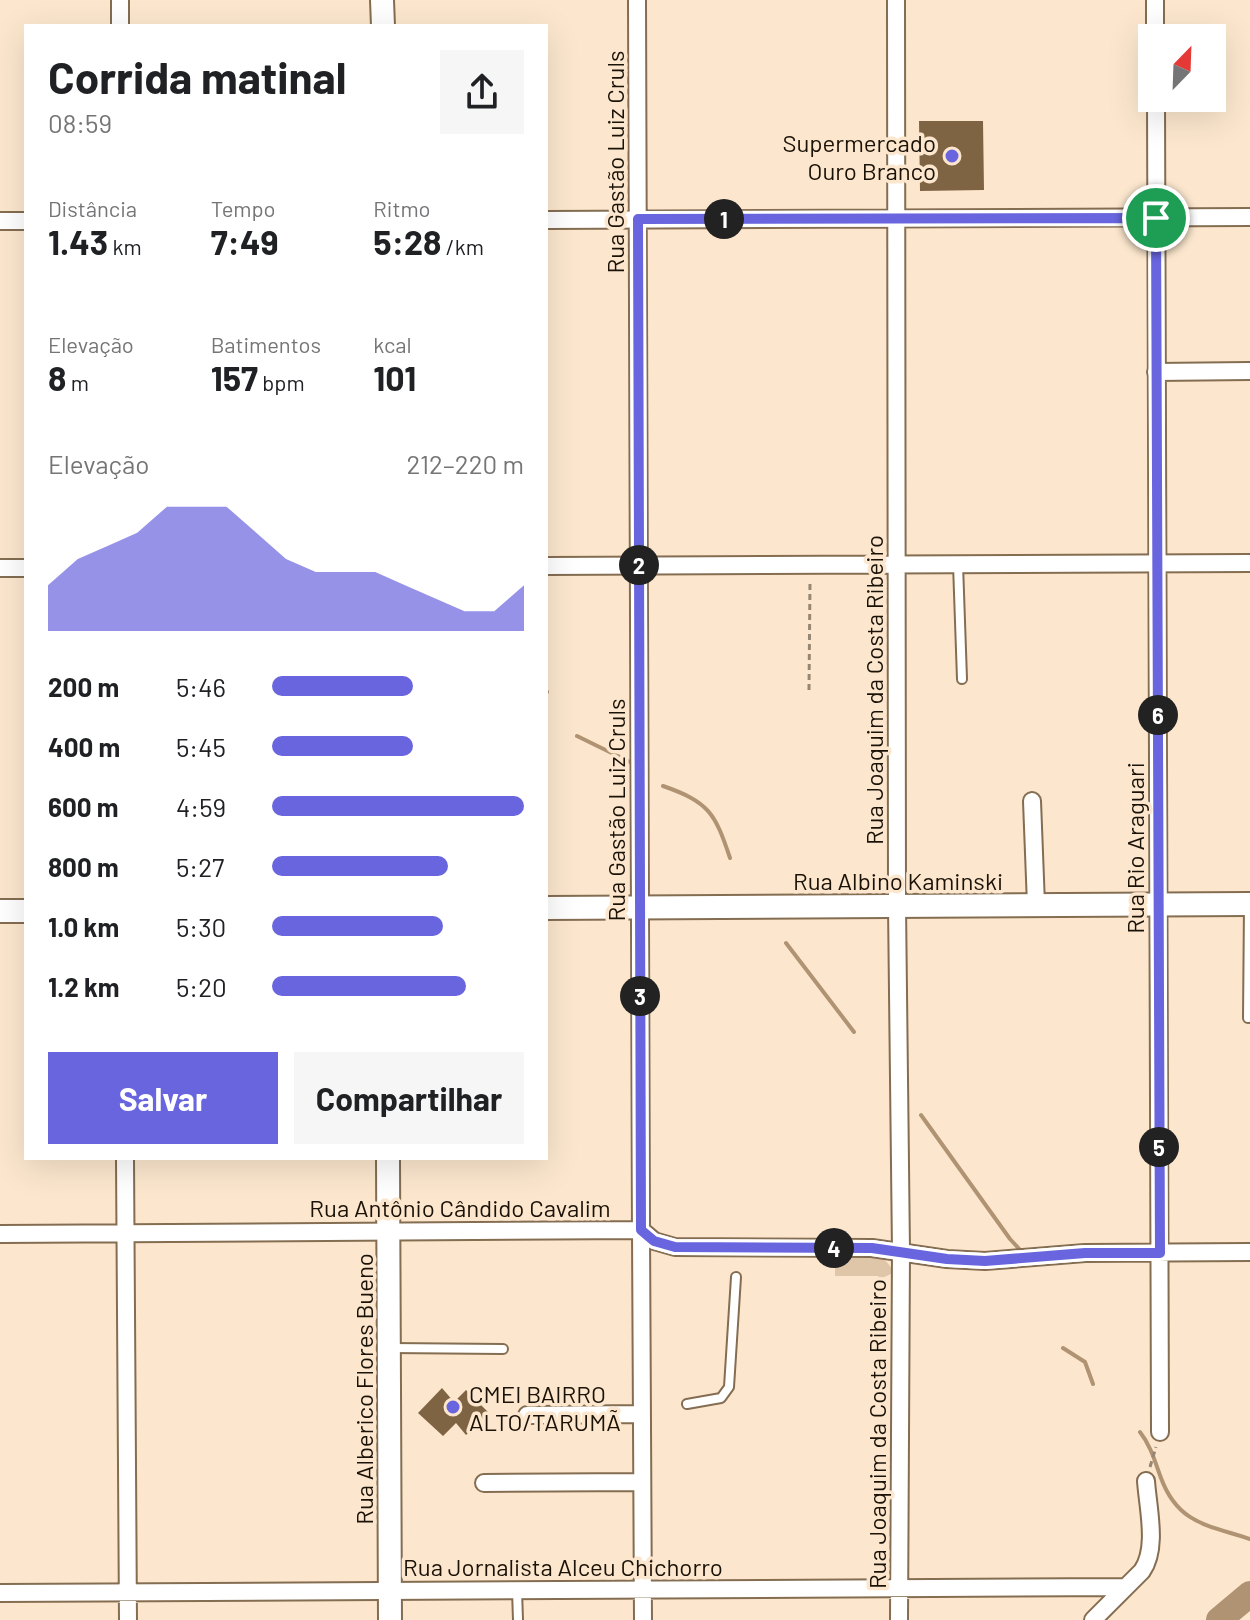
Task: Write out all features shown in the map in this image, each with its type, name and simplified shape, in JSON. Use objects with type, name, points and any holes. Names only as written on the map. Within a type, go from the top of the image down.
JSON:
[{"type":"street","points":[[120,0],[120,24]]},
{"type":"street","points":[[382,0],[383,24]]},
{"type":"street","name":"Rua Gastão Luiz Cruls","points":[[637,0],[643,1620]]},
{"type":"street","name":"Rua Joaquim da Costa Ribeiro","points":[[896,0],[897,906],[901,1251],[899,1620]]},
{"type":"street","points":[[1155,0],[1155,24]]},
{"type":"street","name":"Rua Rio Araguari","points":[[1156,112],[1160,1432]]},
{"type":"street","points":[[548,220],[1250,217]]},
{"type":"street","points":[[0,221],[24,221]]},
{"type":"street","points":[[1156,372],[1250,371]]},
{"type":"street","points":[[548,566],[1250,563]]},
{"type":"street","points":[[0,568],[24,568]]},
{"type":"street","points":[[1032,801],[1036,905]]},
{"type":"street","name":"Rua Albino Kaminski","points":[[548,908],[1249,904]]},
{"type":"street","points":[[0,911],[24,911]]},
{"type":"street","points":[[125,1160],[128,1620]]},
{"type":"street","name":"Rua Alberico Flores Bueno","points":[[388,1160],[390,1620]]},
{"type":"street","name":"Rua Antônio Cândido Cavalim","points":[[0,1234],[641,1230],[654,1241],[675,1247],[850,1248],[985,1261],[1085,1253],[1250,1252]]},
{"type":"street","points":[[527,1415],[642,1414]]},
{"type":"street","points":[[1093,1620],[1148,1563],[1151,1545],[1146,1481]]},
{"type":"street","points":[[484,1483],[642,1482]]},
{"type":"street","name":"Rua Jornalista Alceu Chichorro","points":[[0,1593],[1126,1587]]},
{"type":"lane","points":[[958,564],[962,679]]},
{"type":"lane","points":[[1248,1018],[1249,904]]},
{"type":"lane","points":[[687,1404],[721,1398],[729,1387],[736,1277]]},
{"type":"lane","points":[[389,1348],[503,1349]]},
{"type":"lane","points":[[517,1590],[518,1620]]},
{"type":"path","points":[[809,690],[810,565]]},
{"type":"path","points":[[1146,1481],[1160,1432]]},
{"type":"shaded area","points":[[835,1255],[877,1256],[889,1265],[893,1273],[880,1279],[878,1276],[835,1276]]},
{"type":"building","name":"Supermercado Ouro Branco","points":[[919,121],[983,121],[984,190],[920,191]]},
{"type":"building","name":"CMEI BAIRRO ALTO/TARUMÃ","points":[[442,1388],[454,1402],[466,1390],[489,1413],[466,1435],[456,1423],[443,1436],[418,1413]]},
{"type":"waterway","points":[[577,736],[630,762]]},
{"type":"waterway","points":[[663,786],[691,798],[708,811],[720,830],[730,858]]},
{"type":"waterway","points":[[786,943],[854,1032]]},
{"type":"waterway","points":[[921,1115],[1022,1252]]},
{"type":"waterway","points":[[1063,1348],[1085,1362],[1093,1384]]},
{"type":"waterway","points":[[1140,1432],[1176,1505],[1208,1526],[1250,1539]]},
{"type":"waterway","points":[[1219,1620],[1250,1594]]},
{"type":"place","name":"Supermercado Ouro Branco","points":[[952,156]]},
{"type":"place","name":"CMEI BAIRRO ALTO/TARUMÃ","points":[[453,1407]]},
{"type":"route","points":[[1156,218],[1160,1253],[1085,1253],[967,1261],[872,1248],[675,1247],[654,1241],[641,1230],[638,219],[1156,218]]}]
